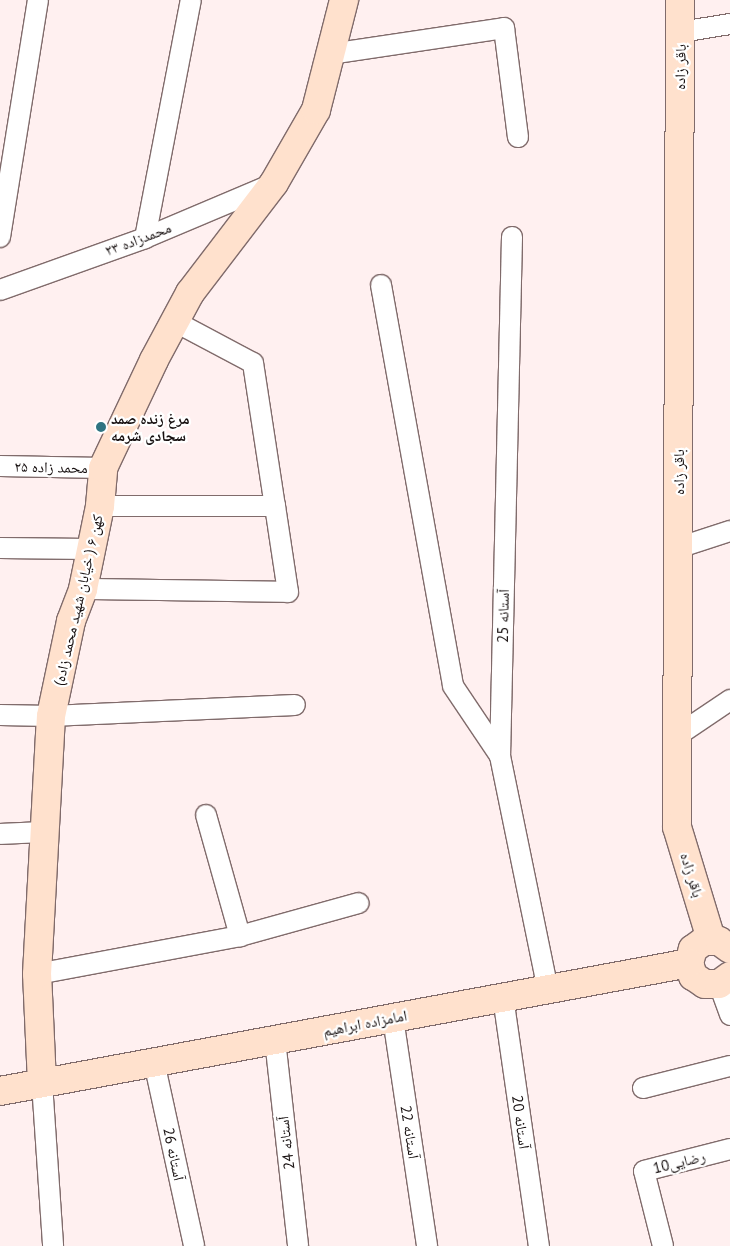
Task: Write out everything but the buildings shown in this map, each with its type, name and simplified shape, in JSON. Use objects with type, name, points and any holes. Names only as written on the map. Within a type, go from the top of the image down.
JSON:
[{"type":"street","points":[[0,237],[38,0]]},
{"type":"street","points":[[145,238],[191,0]]},
{"type":"street","name":"کهن ۶ ( خیابان شهید محمد زاده)","points":[[42,1083],[36,974],[51,716],[71,621],[82,589],[100,506],[103,468],[174,321],[190,293],[274,183],[316,110],[344,0]]},
{"type":"street","name":"باقر زاده","points":[[680,0],[677,828],[721,944]]},
{"type":"street","points":[[681,32],[730,24]]},
{"type":"street","points":[[331,54],[504,28],[518,137]]},
{"type":"street","name":"محمدزاده ۲۳","points":[[0,290],[145,238],[274,183]]},
{"type":"street","name":"آستانه 25","points":[[512,237],[500,756],[548,989]]},
{"type":"street","points":[[381,285],[453,686],[500,756]]},
{"type":"street","points":[[82,589],[288,592],[253,363],[174,321]]},
{"type":"street","name":"محمد زاده ۲۵","points":[[0,466],[103,468]]},
{"type":"street","points":[[100,506],[275,506]]},
{"type":"street","points":[[678,548],[730,531]]},
{"type":"street","points":[[0,548],[90,549]]},
{"type":"street","points":[[678,735],[730,700]]},
{"type":"street","points":[[0,715],[51,716],[295,705]]},
{"type":"street","points":[[206,815],[240,936]]},
{"type":"street","points":[[0,834],[44,832]]},
{"type":"street","points":[[36,974],[240,936],[359,903]]},
{"type":"street","points":[[721,944],[698,944],[693,949],[688,963],[698,982],[712,985],[725,980],[730,1015]]},
{"type":"street","name":"امامزاده ابراهیم","points":[[0,1091],[688,963]]},
{"type":"street","name":"آستانه 20","points":[[504,997],[539,1246]]},
{"type":"street","name":"آستانه 22","points":[[393,1018],[427,1246]]},
{"type":"street","name":"آستانه 24","points":[[275,1040],[298,1246]]},
{"type":"street","name":"آستانه 26","points":[[154,1062],[194,1246]]},
{"type":"street","points":[[643,1088],[730,1066]]},
{"type":"street","points":[[42,1083],[53,1246]]},
{"type":"street","name":"رضایی10","points":[[663,1246],[644,1172],[730,1149]]},
{"type":"place","name":"مرغ زنده صمد سجادی شرمه","points":[[101,427]]}]
